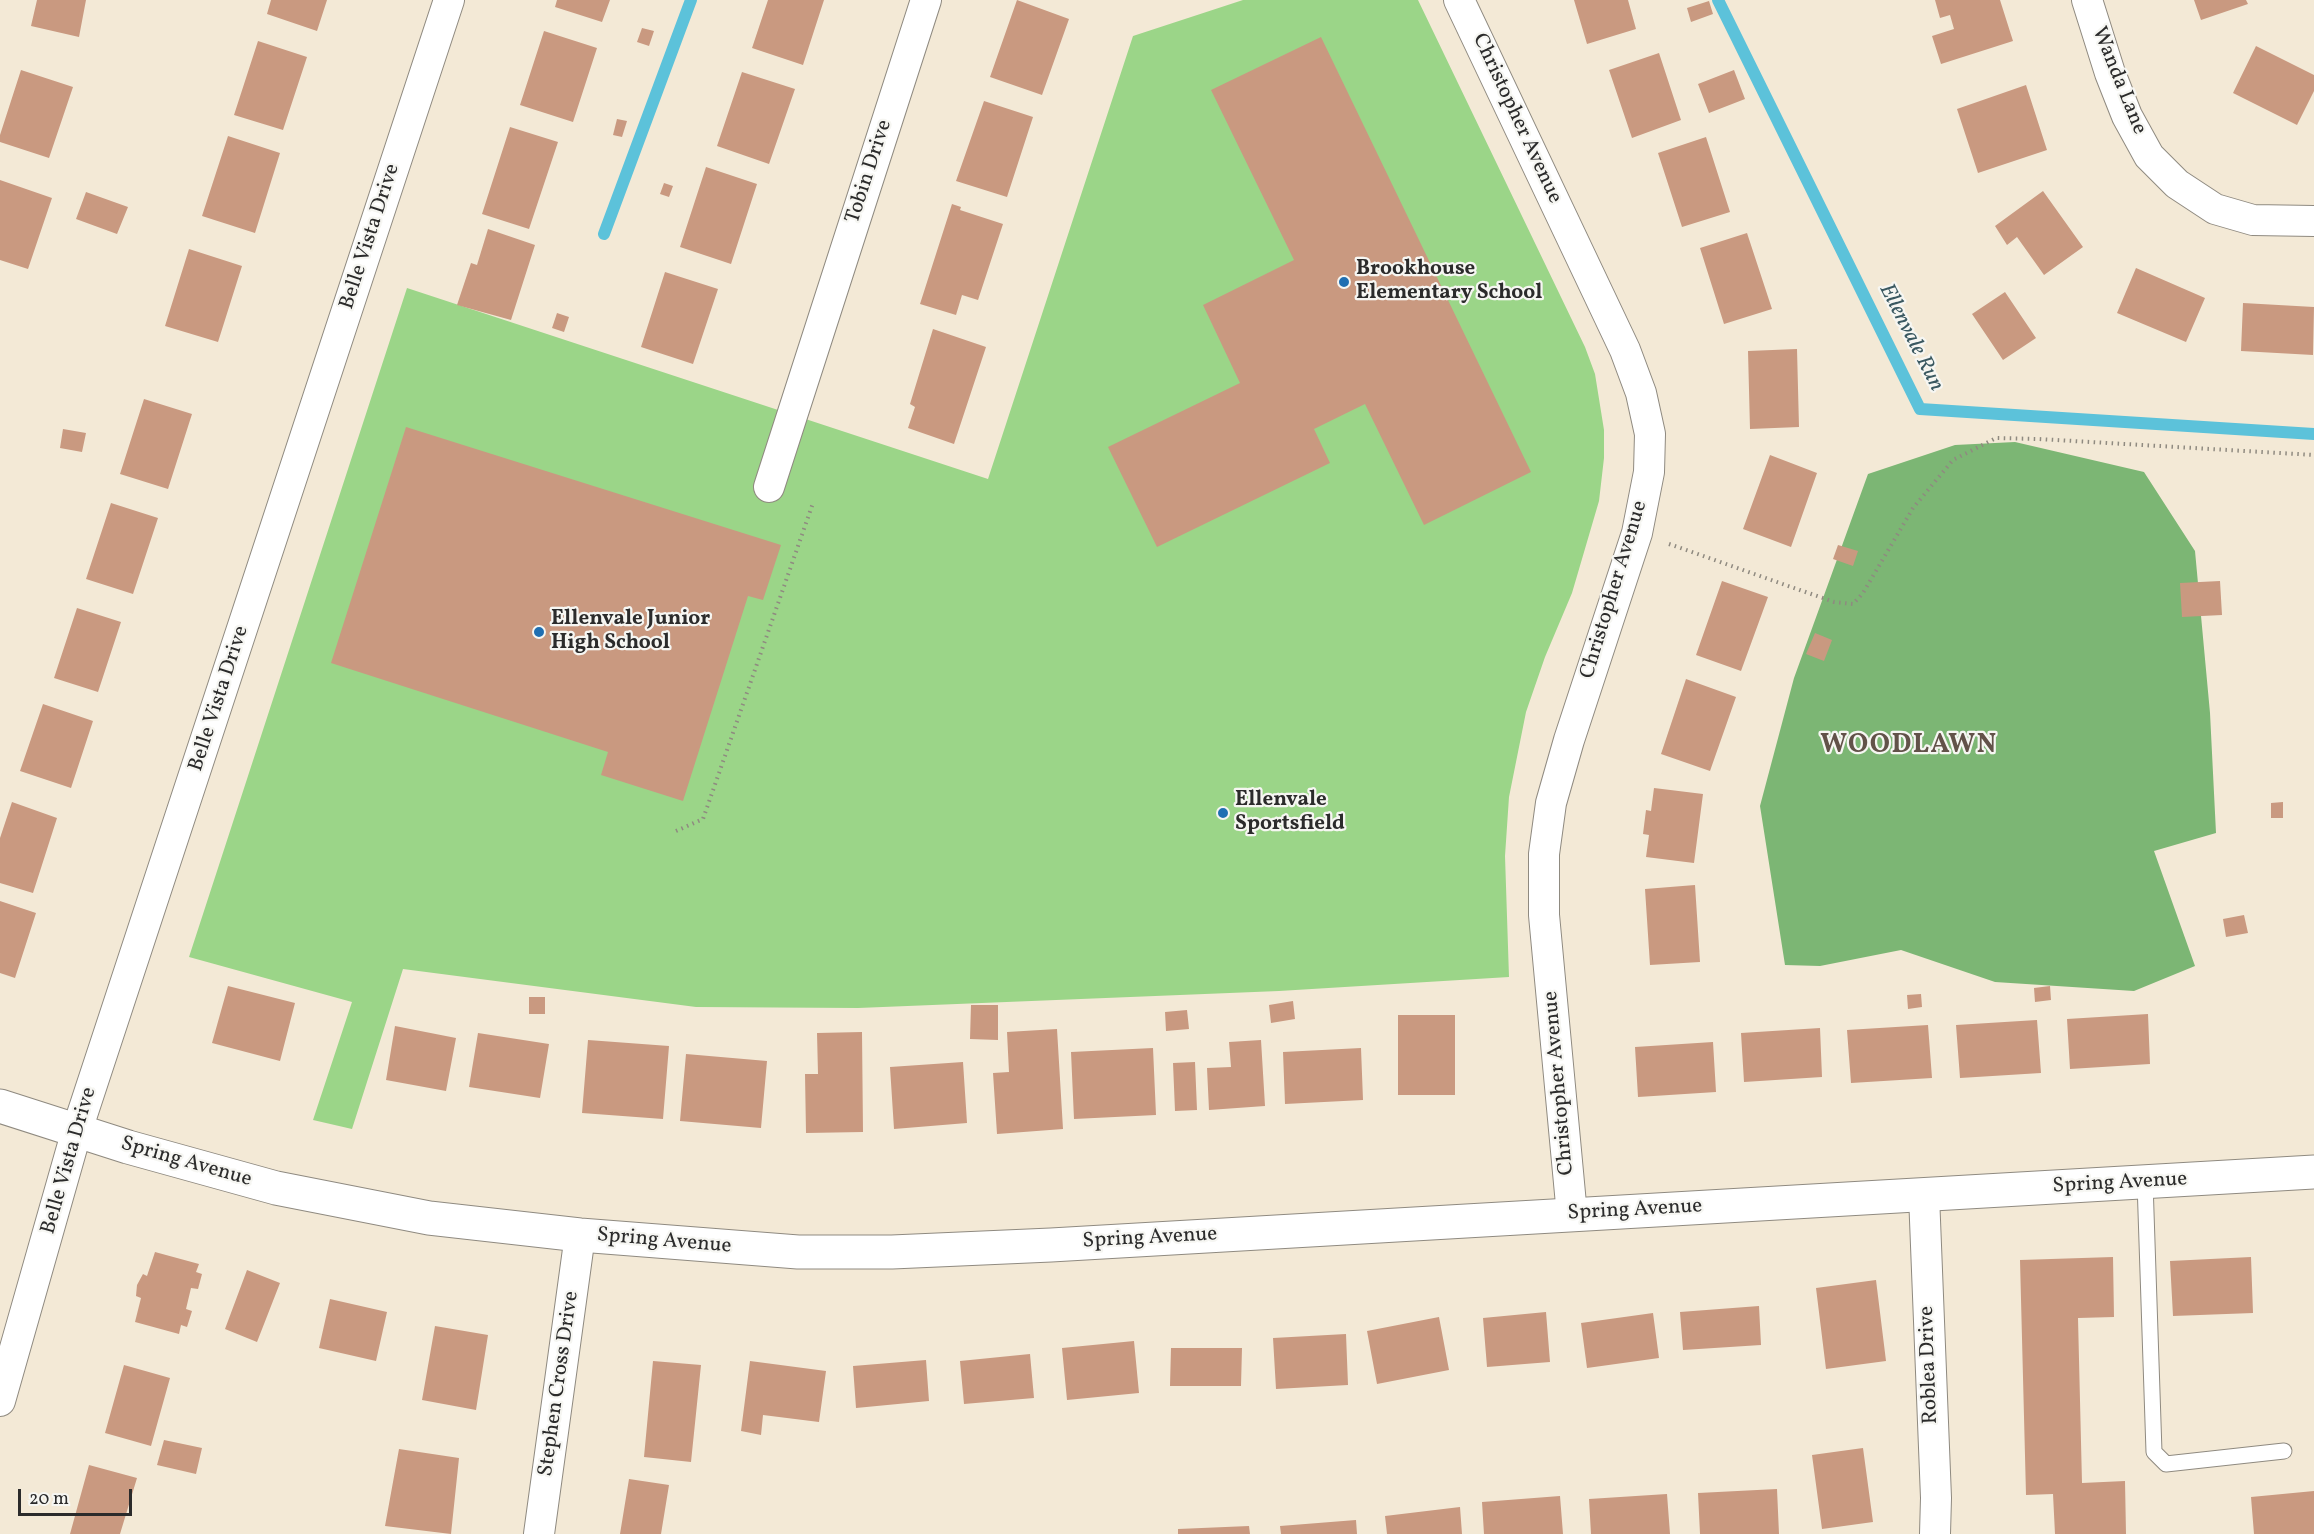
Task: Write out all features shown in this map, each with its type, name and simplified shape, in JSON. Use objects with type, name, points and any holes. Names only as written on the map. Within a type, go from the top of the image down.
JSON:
[{"type":"street","name":"Belle Vista Drive","points":[[0,1401],[77,1130],[449,0]]},
{"type":"street","name":"Tobin Drive","points":[[769,487],[926,0]]},
{"type":"street","name":"Christopher Avenue","points":[[1460,0],[1625,350],[1641,393],[1650,434],[1649,472],[1637,533],[1551,803],[1544,854],[1544,915],[1572,1215]]},
{"type":"street","name":"Wanda Lane","points":[[2087,0],[2110,73],[2127,116],[2149,156],[2176,184],[2215,209],[2253,220],[2314,221]]},
{"type":"street","name":"Spring Avenue","points":[[0,1106],[128,1147],[276,1188],[429,1218],[580,1235],[798,1252],[1051,1245],[2314,1172]]},
{"type":"street","name":"Roblea Drive","points":[[1924,1195],[1936,1498],[1935,1534]]},
{"type":"street","name":"Stephen Cross Drive","points":[[539,1534],[580,1235]]},
{"type":"lane","points":[[2145,1182],[2154,1452],[2166,1464],[2284,1451]]},
{"type":"path","points":[[1637,533],[1834,602],[1853,604],[1863,594],[1913,508],[1953,460],[1996,438],[2039,438],[2314,455]]},
{"type":"path","points":[[676,831],[703,819],[813,503]]},
{"type":"green space","points":[[1243,0],[1418,0],[1585,347],[1595,374],[1604,430],[1604,458],[1599,501],[1572,593],[1545,657],[1526,712],[1509,797],[1505,856],[1509,977],[1279,991],[858,1008],[696,1007],[403,969],[352,1129],[313,1120],[352,1002],[189,957],[407,288],[988,479],[1133,36]]},
{"type":"green space","points":[[2015,442],[2144,472],[2195,551],[2210,713],[2216,833],[2154,851],[2195,966],[2134,991],[1995,982],[1901,950],[1820,966],[1785,965],[1760,806],[1794,678],[1868,474],[1955,445]]},
{"type":"building","points":[[37,0],[86,0],[79,37],[31,26]]},
{"type":"building","points":[[271,0],[327,0],[317,31],[267,14]]},
{"type":"building","points":[[557,0],[610,0],[602,22],[555,7]]},
{"type":"building","points":[[768,0],[824,0],[803,65],[752,48]]},
{"type":"building","points":[[1017,0],[1069,19],[1042,95],[990,77]]},
{"type":"building","points":[[1574,0],[1628,0],[1636,29],[1587,44]]},
{"type":"building","points":[[1935,0],[2000,0],[2013,41],[1941,64],[1932,36],[1954,29],[1950,15],[1940,18]]},
{"type":"building","points":[[2194,0],[2246,0],[2248,4],[2201,20]]},
{"type":"building","points":[[1709,1],[1713,14],[1691,22],[1687,8]]},
{"type":"building","points":[[642,28],[654,31],[649,46],[637,42]]},
{"type":"building","points":[[544,31],[597,48],[573,122],[520,105]]},
{"type":"building","name":"Brookhouse Elementary School","points":[[1321,37],[1531,472],[1424,525],[1365,404],[1314,429],[1330,463],[1157,547],[1108,447],[1240,383],[1203,305],[1294,260],[1211,90]]},
{"type":"building","points":[[258,41],[307,57],[283,130],[234,115]]},
{"type":"building","points":[[2256,46],[2314,75],[2314,91],[2297,125],[2233,93]]},
{"type":"building","points":[[1659,53],[1681,120],[1632,138],[1609,70]]},
{"type":"building","points":[[21,70],[73,87],[49,158],[0,142],[0,135]]},
{"type":"building","points":[[1734,70],[1745,99],[1709,113],[1698,84]]},
{"type":"building","points":[[742,72],[795,89],[769,164],[717,146]]},
{"type":"building","points":[[2026,85],[2047,150],[1978,173],[1957,109]]},
{"type":"building","points":[[984,101],[1033,117],[1007,197],[956,181]]},
{"type":"building","points":[[617,119],[627,121],[622,137],[613,135]]},
{"type":"building","points":[[510,127],[558,142],[529,229],[482,214]]},
{"type":"building","points":[[228,136],[280,153],[255,233],[202,216]]},
{"type":"building","points":[[1706,137],[1730,212],[1682,227],[1658,153]]},
{"type":"building","points":[[706,167],[757,184],[731,264],[680,247]]},
{"type":"building","points":[[0,180],[52,198],[28,269],[0,260]]},
{"type":"building","points":[[664,183],[673,186],[669,197],[660,194]]},
{"type":"building","points":[[2043,191],[2083,247],[2044,275],[2017,237],[2007,245],[1995,226]]},
{"type":"building","points":[[86,192],[128,207],[117,234],[76,219]]},
{"type":"building","points":[[952,204],[961,207],[960,210],[1003,224],[978,300],[962,295],[956,315],[920,304]]},
{"type":"building","points":[[488,229],[535,245],[511,320],[457,305],[471,263],[477,265]]},
{"type":"building","points":[[1747,233],[1772,309],[1724,324],[1700,248]]},
{"type":"building","points":[[189,249],[242,266],[218,342],[165,326]]},
{"type":"building","points":[[2136,268],[2205,298],[2186,342],[2117,313]]},
{"type":"building","points":[[665,272],[718,289],[693,364],[641,347]]},
{"type":"building","points":[[2005,292],[2036,338],[2003,360],[1972,314]]},
{"type":"building","points":[[2243,303],[2314,307],[2313,355],[2241,351]]},
{"type":"building","points":[[557,313],[569,317],[564,332],[552,328]]},
{"type":"building","points":[[933,329],[986,347],[954,444],[908,428],[915,407],[910,404]]},
{"type":"building","points":[[1797,349],[1799,427],[1750,429],[1748,351]]},
{"type":"building","points":[[144,399],[192,414],[168,489],[120,474]]},
{"type":"building","name":"Ellenvale Junior High School","points":[[406,427],[781,545],[763,600],[748,596],[683,801],[601,775],[608,752],[331,663]]},
{"type":"building","points":[[63,429],[86,433],[82,452],[60,448]]},
{"type":"building","points":[[1770,455],[1817,473],[1791,547],[1743,529]]},
{"type":"building","points":[[111,503],[158,518],[133,594],[86,579]]},
{"type":"building","points":[[1838,545],[1858,551],[1853,566],[1833,559]]},
{"type":"building","points":[[1722,581],[1768,597],[1741,671],[1696,655]]},
{"type":"building","points":[[2220,581],[2222,615],[2182,617],[2180,583]]},
{"type":"building","points":[[77,608],[121,622],[98,692],[54,678]]},
{"type":"building","points":[[1815,633],[1832,640],[1824,661],[1806,654]]},
{"type":"building","points":[[1686,679],[1736,697],[1710,771],[1661,754]]},
{"type":"building","points":[[43,704],[93,721],[71,788],[20,771]]},
{"type":"building","points":[[1654,788],[1703,794],[1694,863],[1646,857],[1649,835],[1643,834],[1646,810],[1651,811]]},
{"type":"building","points":[[12,802],[57,818],[33,893],[0,883],[0,838]]},
{"type":"building","points":[[2283,802],[2283,818],[2271,818],[2271,803]]},
{"type":"building","points":[[1695,885],[1700,962],[1650,965],[1645,889]]},
{"type":"building","points":[[0,901],[36,913],[15,978],[0,973]]},
{"type":"building","points":[[2244,915],[2248,933],[2226,937],[2223,919]]},
{"type":"building","points":[[228,986],[295,1003],[280,1061],[212,1043]]},
{"type":"building","points":[[2050,986],[2051,1000],[2035,1002],[2034,988]]},
{"type":"building","points":[[1921,994],[1922,1007],[1908,1009],[1907,995]]},
{"type":"building","points":[[529,997],[545,997],[545,1014],[529,1014]]},
{"type":"building","points":[[1293,1001],[1295,1019],[1271,1023],[1269,1005]]},
{"type":"building","points":[[971,1005],[998,1005],[998,1040],[970,1039]]},
{"type":"building","points":[[1187,1010],[1189,1029],[1166,1031],[1165,1012]]},
{"type":"building","points":[[2148,1014],[2150,1064],[2070,1069],[2067,1019]]},
{"type":"building","points":[[1398,1015],[1455,1015],[1455,1095],[1398,1095]]},
{"type":"building","points":[[2037,1020],[2041,1073],[1960,1078],[1956,1025]]},
{"type":"building","points":[[1928,1025],[1932,1078],[1851,1083],[1847,1030]]},
{"type":"building","points":[[395,1026],[456,1038],[446,1091],[386,1080]]},
{"type":"building","points":[[1820,1028],[1822,1077],[1744,1082],[1741,1033]]},
{"type":"building","points":[[1057,1029],[1063,1129],[997,1134],[993,1073],[1009,1072],[1007,1032]]},
{"type":"building","points":[[862,1032],[863,1132],[806,1133],[805,1074],[818,1074],[817,1033]]},
{"type":"building","points":[[478,1033],[549,1044],[540,1098],[469,1087]]},
{"type":"building","points":[[588,1040],[669,1046],[663,1119],[582,1113]]},
{"type":"building","points":[[1261,1040],[1265,1106],[1209,1110],[1207,1068],[1231,1067],[1229,1042]]},
{"type":"building","points":[[1713,1042],[1716,1092],[1638,1097],[1635,1047]]},
{"type":"building","points":[[1153,1048],[1156,1115],[1074,1119],[1071,1052]]},
{"type":"building","points":[[1361,1048],[1363,1100],[1285,1104],[1283,1052]]},
{"type":"building","points":[[686,1054],[767,1061],[761,1128],[680,1121]]},
{"type":"building","points":[[963,1062],[967,1123],[894,1129],[890,1067]]},
{"type":"building","points":[[1195,1062],[1197,1110],[1175,1111],[1173,1063]]},
{"type":"building","points":[[155,1252],[199,1264],[196,1272],[202,1274],[198,1289],[191,1288],[186,1309],[192,1311],[187,1327],[181,1325],[179,1334],[135,1322],[141,1298],[136,1296],[137,1285],[143,1274],[147,1276]]},
{"type":"building","points":[[2113,1257],[2114,1317],[2078,1318],[2082,1483],[2125,1481],[2126,1534],[2055,1534],[2053,1494],[2026,1495],[2020,1260]]},
{"type":"building","points":[[2251,1257],[2253,1313],[2173,1316],[2170,1261]]},
{"type":"building","points":[[247,1270],[280,1283],[257,1342],[225,1329]]},
{"type":"building","points":[[1876,1280],[1886,1361],[1826,1369],[1816,1288]]},
{"type":"building","points":[[330,1299],[387,1312],[376,1361],[319,1348]]},
{"type":"building","points":[[1759,1306],[1761,1345],[1683,1350],[1680,1312]]},
{"type":"building","points":[[1546,1312],[1550,1362],[1487,1367],[1483,1318]]},
{"type":"building","points":[[1653,1313],[1659,1358],[1587,1368],[1581,1323]]},
{"type":"building","points":[[1439,1317],[1449,1370],[1377,1384],[1367,1331]]},
{"type":"building","points":[[435,1326],[488,1335],[476,1410],[422,1400]]},
{"type":"building","points":[[1346,1334],[1348,1385],[1276,1389],[1273,1338]]},
{"type":"building","points":[[1134,1341],[1139,1393],[1067,1400],[1062,1348]]},
{"type":"building","points":[[1171,1348],[1242,1348],[1241,1386],[1170,1386]]},
{"type":"building","points":[[1030,1354],[1034,1398],[964,1404],[960,1361]]},
{"type":"building","points":[[926,1360],[929,1401],[856,1408],[853,1366]]},
{"type":"building","points":[[653,1361],[701,1365],[691,1462],[644,1457]]},
{"type":"building","points":[[750,1361],[826,1371],[819,1422],[763,1415],[761,1435],[741,1431]]},
{"type":"building","points":[[124,1365],[170,1378],[151,1446],[105,1433]]},
{"type":"building","points":[[164,1440],[202,1448],[196,1474],[157,1465]]},
{"type":"building","points":[[1863,1448],[1873,1522],[1822,1529],[1812,1455]]},
{"type":"building","points":[[399,1449],[459,1458],[451,1534],[385,1526]]},
{"type":"building","points":[[89,1465],[137,1478],[120,1534],[70,1534]]},
{"type":"building","points":[[629,1479],[669,1485],[661,1534],[620,1534]]},
{"type":"building","points":[[1777,1489],[1779,1534],[1700,1534],[1698,1493]]},
{"type":"building","points":[[2314,1491],[2314,1534],[2254,1534],[2251,1497]]},
{"type":"building","points":[[1667,1494],[1670,1534],[1591,1534],[1589,1499]]},
{"type":"building","points":[[1560,1496],[1563,1534],[1484,1534],[1482,1502]]},
{"type":"building","points":[[1460,1507],[1462,1534],[1387,1534],[1385,1516]]},
{"type":"building","points":[[1356,1520],[1357,1534],[1281,1534],[1280,1526]]},
{"type":"building","points":[[1249,1526],[1250,1534],[1178,1534],[1178,1529]]},
{"type":"waterway","points":[[604,234],[691,0]]},
{"type":"waterway","name":"Ellenvale Run","points":[[1718,0],[1920,409],[2314,434]]},
{"type":"place","name":"Brookhouse Elementary School","points":[[1344,282]]},
{"type":"place","name":"Ellenvale Junior High School","points":[[539,632]]},
{"type":"place","name":"Ellenvale Sportsfield","points":[[1223,813]]},
{"type":"district","name":"WOODLAWN","points":[[1909,747]]}]
